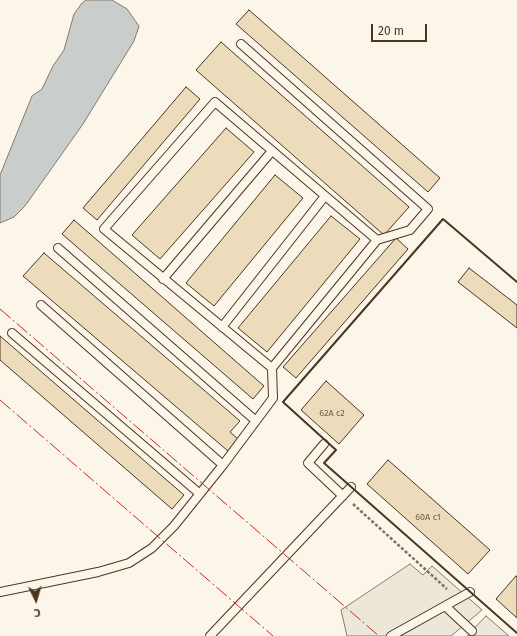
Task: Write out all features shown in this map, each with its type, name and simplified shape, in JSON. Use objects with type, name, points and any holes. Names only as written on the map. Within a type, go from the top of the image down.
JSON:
[{"type":"lane","points":[[0,592],[98,572],[129,563],[152,548],[169,532],[200,494],[273,398],[272,368],[377,240],[410,230],[428,209],[242,44]]},
{"type":"lane","points":[[272,368],[104,229],[215,102],[377,240]]},
{"type":"lane","points":[[164,278],[272,151]]},
{"type":"lane","points":[[222,327],[325,196]]},
{"type":"lane","points":[[58,248],[256,421]]},
{"type":"lane","points":[[41,305],[223,465]]},
{"type":"lane","points":[[12,333],[200,494]]},
{"type":"lane","points":[[324,444],[308,463],[343,496]]},
{"type":"lane","points":[[210,636],[351,487]]},
{"type":"lane","points":[[391,636],[470,592]]},
{"type":"lane","points":[[445,606],[472,631]]},
{"type":"path","points":[[343,496],[458,599]]},
{"type":"shaded area","points":[[86,0],[112,0],[127,9],[139,26],[134,41],[83,124],[25,206],[14,217],[0,223],[0,175],[32,96],[42,89],[53,66],[64,50],[74,14]]},
{"type":"shaded area","points":[[410,564],[423,575],[432,566],[482,610],[451,636],[347,636],[341,610]]},
{"type":"shaded area","points":[[486,616],[509,636],[467,636]]},
{"type":"building","points":[[249,10],[440,178],[428,192],[236,24]]},
{"type":"building","points":[[221,42],[409,207],[384,235],[196,70]]},
{"type":"building","points":[[186,87],[200,99],[97,220],[83,208]]},
{"type":"building","points":[[226,128],[254,152],[160,259],[132,235]]},
{"type":"building","points":[[275,175],[303,198],[214,306],[186,283]]},
{"type":"building","points":[[331,216],[360,239],[267,352],[238,328]]},
{"type":"building","points":[[74,220],[264,386],[253,399],[62,234]]},
{"type":"building","points":[[396,238],[408,249],[296,378],[283,367]]},
{"type":"building","points":[[44,253],[240,421],[230,432],[238,439],[228,451],[23,276]]},
{"type":"building","points":[[469,268],[517,305],[517,328],[458,282]]},
{"type":"building","points":[[0,336],[184,495],[172,509],[0,360]]},
{"type":"building","points":[[326,381],[364,415],[339,444],[301,410]]},
{"type":"building","points":[[388,460],[490,550],[468,574],[367,484]]},
{"type":"building","points":[[516,576],[517,577],[517,618],[496,599]]},
{"type":"wall","points":[[517,282],[443,219],[283,402],[336,450],[324,463],[517,633]]},
{"type":"power","points":[[0,309],[379,636]]},
{"type":"power","points":[[0,400],[273,636]]}]
